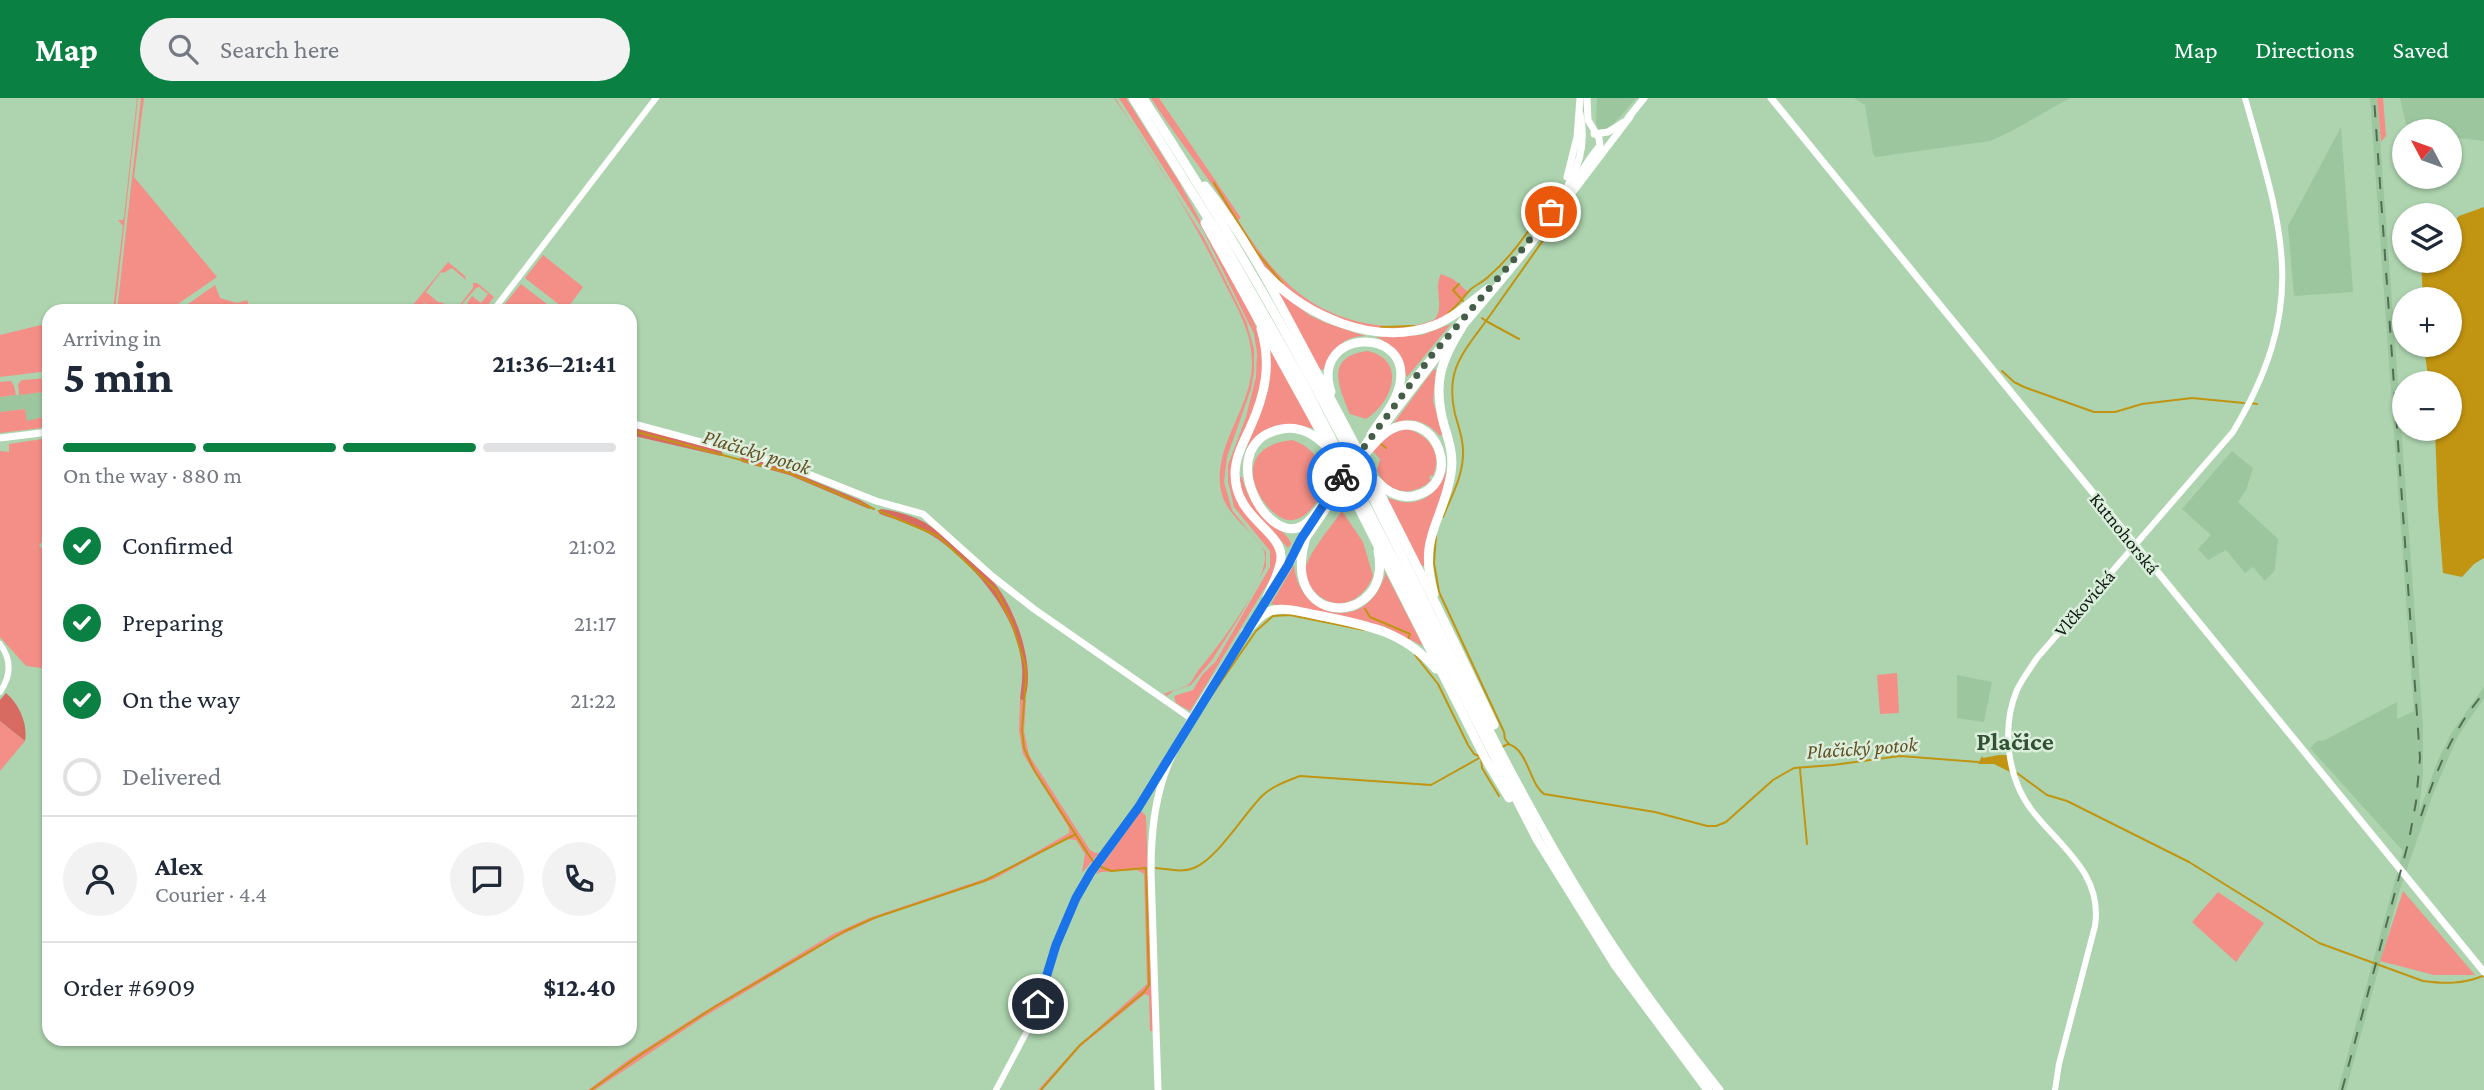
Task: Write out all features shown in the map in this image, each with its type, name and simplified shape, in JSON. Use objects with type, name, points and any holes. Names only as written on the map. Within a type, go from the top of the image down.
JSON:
[{"type":"highway","points":[[1133,98],[1258,301],[1309,392],[1496,755],[1518,785],[1570,878],[1623,961],[1658,1012],[1719,1090]]},
{"type":"highway","points":[[1143,98],[1229,234],[1310,376],[1549,859],[1625,979],[1708,1090]]},
{"type":"highway","points":[[1181,158],[1220,205],[1279,303],[1442,619]]},
{"type":"highway","points":[[1183,177],[1210,233],[1333,456],[1449,688]]},
{"type":"highway","points":[[1242,242],[1266,274],[1294,299],[1325,317],[1359,328],[1399,332],[1430,327],[1452,316],[1488,289]]},
{"type":"highway","points":[[1253,307],[1265,344],[1266,377],[1260,404],[1238,457],[1236,474],[1242,503],[1280,548],[1280,564],[1267,597]]},
{"type":"highway","points":[[1462,327],[1446,354],[1438,390],[1438,402],[1451,448],[1452,471],[1432,530],[1427,557],[1442,619],[1489,740]]},
{"type":"highway","points":[[1340,417],[1329,387],[1332,360],[1341,350],[1358,342],[1370,341],[1384,347],[1397,361],[1401,375],[1400,386],[1362,457]]},
{"type":"highway","points":[[1368,471],[1388,492],[1407,497],[1429,489],[1441,469],[1438,446],[1430,436],[1419,429],[1406,426],[1396,428],[1374,439]]},
{"type":"highway","points":[[1323,504],[1302,527],[1291,528],[1279,524],[1250,490],[1248,462],[1251,452],[1262,439],[1275,431],[1285,429],[1311,434],[1325,445],[1333,456]]},
{"type":"highway","points":[[1305,541],[1300,567],[1305,587],[1320,603],[1342,608],[1360,603],[1376,586],[1380,563],[1374,536]]},
{"type":"highway","points":[[1245,633],[1264,614],[1280,609],[1376,628],[1398,636],[1431,663],[1489,740]]},
{"type":"main road","points":[[1580,98],[1584,142],[1587,150],[1597,149]]},
{"type":"main road","points":[[1587,98],[1588,120],[1600,140],[1597,149]]},
{"type":"main road","points":[[1374,439],[1432,355],[1591,170],[1644,98]]},
{"type":"main road","name":"Kutnohorská","points":[[1771,98],[2482,970]]},
{"type":"main road","points":[[1552,213],[1572,164],[1580,114]]},
{"type":"main road","points":[[1552,213],[1581,158],[1584,142],[1589,134],[1612,131],[1630,117]]},
{"type":"main road","points":[[1157,1090],[1151,841],[1157,802],[1167,766],[1192,719],[1333,494],[1417,382],[1507,275],[1597,149],[1630,117]]},
{"type":"main road","points":[[637,425],[783,464],[876,501],[923,514],[992,576],[1034,609],[1192,719]]},
{"type":"main road","points":[[0,438],[42,433]]},
{"type":"main road","points":[[1288,565],[1323,504],[1362,457]]},
{"type":"street","points":[[498,304],[656,98]]},
{"type":"street","name":"Vlčkovická","points":[[2055,1090],[2097,911],[2087,877],[2069,850],[2031,809],[2013,771],[2009,728],[2015,696],[2021,682],[2048,645],[2215,456],[2233,432],[2250,405],[2272,350],[2282,301],[2282,246],[2271,190],[2245,98]]},
{"type":"street","points":[[0,644],[9,665],[7,681],[0,692]]},
{"type":"street","points":[[996,1090],[1033,1020],[1068,913],[1091,872],[1138,808],[1180,740]]},
{"type":"street","points":[[1138,808],[1144,803],[1157,802]]},
{"type":"shaded area","points":[[138,98],[116,304],[114,304],[123,226],[118,220],[123,220]]},
{"type":"shaded area","points":[[141,98],[144,98],[134,177],[217,277],[178,304],[118,304]]},
{"type":"shaded area","points":[[1119,98],[1126,98],[1178,180],[1260,336],[1264,377],[1234,486],[1278,552],[1274,573],[1190,711],[1176,703],[1174,696],[1193,690],[1202,675],[1216,661],[1270,567],[1270,551],[1234,507],[1228,481],[1228,465],[1246,417],[1256,377],[1257,353],[1254,334],[1203,230]]},
{"type":"shaded area","points":[[1151,98],[1159,98],[1265,258],[1279,275],[1311,302],[1352,320],[1376,325],[1406,326],[1435,319],[1439,308],[1438,285],[1441,274],[1453,279],[1467,294],[1453,309],[1437,320],[1427,324],[1395,329],[1353,323],[1303,301],[1286,289],[1262,263],[1216,190]]},
{"type":"shaded area","points":[[1597,98],[1636,98],[1612,126],[1598,130]]},
{"type":"shaded area","points":[[1854,98],[2070,98],[1990,141],[1876,157],[1873,154],[1865,105]]},
{"type":"shaded area","points":[[2370,98],[2377,98],[2392,302],[2392,357],[2396,357],[2397,371],[2392,371],[2392,404]]},
{"type":"shaded area","points":[[2377,98],[2383,98],[2386,136],[2381,142]]},
{"type":"shaded area","points":[[2400,98],[2484,98],[2484,141],[2462,138],[2462,119],[2405,119]]},
{"type":"shaded area","points":[[2341,127],[2353,292],[2294,296],[2288,226]]},
{"type":"shaded area","points":[[1174,190],[1204,238],[1246,321],[1254,349],[1251,389],[1227,457],[1224,482],[1232,510],[1251,533],[1231,512],[1222,495],[1220,484],[1223,453],[1250,379],[1250,341],[1235,303]]},
{"type":"shaded area","points":[[2484,207],[2484,558],[2462,577],[2443,573],[2435,441],[2462,441],[2462,371],[2427,371],[2425,357],[2462,357],[2462,287],[2422,287],[2422,273],[2462,273],[2462,215]]},
{"type":"shaded area","points":[[543,255],[583,287],[570,304],[558,304],[525,278]]},
{"type":"shaded area","points":[[448,262],[465,276],[466,280],[452,268],[441,272],[426,292],[443,304],[427,304],[422,301],[425,304],[414,304]]},
{"type":"shaded area","points":[[473,283],[477,283],[494,297],[489,304],[467,303],[472,296],[481,303],[488,294],[479,287],[460,304],[473,288]]},
{"type":"shaded area","points":[[521,284],[547,304],[505,304]]},
{"type":"shaded area","points":[[215,285],[220,298],[237,303],[247,300],[248,304],[188,304]]},
{"type":"shaded area","points":[[1274,288],[1309,315],[1365,336],[1345,341],[1320,371]]},
{"type":"shaded area","points":[[1451,324],[1407,377],[1393,349],[1376,337],[1422,335]]},
{"type":"shaded area","points":[[42,325],[42,372],[0,377],[0,335]]},
{"type":"shaded area","points":[[1269,346],[1314,429],[1293,425],[1276,426],[1260,434],[1246,450],[1269,387]]},
{"type":"shaded area","points":[[1368,351],[1380,356],[1388,364],[1392,383],[1383,403],[1366,419],[1350,414],[1338,374],[1345,359]]},
{"type":"shaded area","points":[[1434,369],[1433,401],[1443,434],[1440,436],[1419,422],[1407,420],[1394,423]]},
{"type":"shaded area","points":[[42,379],[42,392],[19,395],[18,384],[22,380]]},
{"type":"shaded area","points":[[11,381],[16,395],[0,397],[0,382]]},
{"type":"shaded area","points":[[42,392],[42,418],[27,421],[25,409],[0,412],[0,397]]},
{"type":"shaded area","points":[[25,409],[27,421],[42,417],[42,428],[0,433],[0,412]]},
{"type":"shaded area","points":[[637,428],[720,449],[723,454],[721,456],[637,437]]},
{"type":"shaded area","points":[[1405,429],[1420,435],[1431,445],[1435,452],[1436,468],[1433,476],[1429,478],[1431,480],[1424,486],[1401,491],[1381,478],[1377,470],[1380,459],[1373,451],[1389,434]]},
{"type":"shaded area","points":[[42,439],[42,542],[39,545],[42,549],[42,668],[26,666],[0,637],[0,451],[9,452],[9,444]]},
{"type":"shaded area","points":[[1292,440],[1310,450],[1323,467],[1317,479],[1323,491],[1308,513],[1293,520],[1282,518],[1271,511],[1255,485],[1253,470],[1257,457],[1270,446]]},
{"type":"shaded area","points":[[2395,441],[2402,441],[2423,725],[2423,774],[2419,812],[2438,760],[2452,732],[2484,687],[2484,698],[2458,736],[2433,794],[2400,889],[2346,1090],[2338,1090],[2403,851],[2310,748],[2317,741],[2325,740],[2397,702],[2397,719],[2414,711]]},
{"type":"shaded area","points":[[2232,451],[2253,468],[2246,490],[2238,502],[2278,539],[2275,570],[2265,581],[2253,567],[2245,573],[2226,550],[2208,560],[2198,549],[2211,535],[2182,509]]},
{"type":"shaded area","points":[[743,456],[788,470],[872,507],[869,509],[789,475],[742,462],[740,458]]},
{"type":"shaded area","points":[[1447,469],[1447,480],[1425,544],[1425,565],[1421,567],[1386,498],[1402,502],[1418,501],[1436,489]]},
{"type":"shaded area","points":[[1240,477],[1255,506],[1289,539],[1291,544],[1288,548],[1248,506]]},
{"type":"shaded area","points":[[881,509],[907,515],[930,526],[995,584],[1010,609],[1022,640],[1028,673],[1024,701],[1020,699],[1022,671],[1019,648],[1005,612],[994,596],[968,565],[939,540],[918,528],[880,514],[878,511]]},
{"type":"shaded area","points":[[1342,511],[1363,542],[1373,576],[1363,593],[1348,602],[1339,603],[1322,598],[1314,591],[1306,580],[1305,572],[1314,550]]},
{"type":"shaded area","points":[[1260,544],[1266,552],[1266,566],[1256,585],[1265,560]]},
{"type":"shaded area","points":[[1294,565],[1298,582],[1306,596],[1317,606],[1330,612],[1344,613],[1358,609],[1370,601],[1380,587],[1385,572],[1423,646],[1383,626],[1271,604]]},
{"type":"shaded area","points":[[1250,597],[1212,660],[1191,685],[1167,696],[1164,694],[1190,683],[1229,631]]},
{"type":"shaded area","points":[[1897,673],[1899,713],[1880,714],[1877,675]]},
{"type":"shaded area","points":[[1957,675],[1992,682],[1984,722],[1957,718]]},
{"type":"shaded area","points":[[6,693],[22,715],[25,741],[0,721],[0,700]]},
{"type":"shaded area","points":[[1020,699],[1026,699],[1024,731],[1029,755],[1090,850],[1099,853],[1082,873],[1085,854],[1076,840],[1066,839],[994,879],[879,917],[835,938],[702,1018],[595,1090],[588,1090],[628,1060],[833,934],[869,918],[996,875],[1069,833],[1069,828],[1023,754],[1019,731]]},
{"type":"shaded area","points":[[0,721],[25,741],[0,771]]},
{"type":"shaded area","points":[[2007,755],[2010,772],[1994,764],[1978,764],[1982,756]]},
{"type":"shaded area","points":[[1141,811],[1146,816],[1153,1031],[1150,1031],[1149,996],[1145,994],[1080,1047],[1044,1088],[1038,1090],[1077,1047],[1147,984],[1144,874],[1137,870],[1096,874]]},
{"type":"shaded area","points":[[2403,891],[2475,975],[2434,975],[2380,961]]},
{"type":"shaded area","points":[[2218,892],[2264,923],[2236,962],[2192,922]]},
{"type":"waterway","points":[[1214,183],[1255,250],[1282,283]]},
{"type":"waterway","points":[[1448,313],[1470,290],[1503,263],[1540,213]]},
{"type":"waterway","points":[[1519,339],[1486,321],[1556,222]]},
{"type":"waterway","points":[[1459,284],[1453,290],[1463,301]]},
{"type":"waterway","points":[[1443,517],[1458,480],[1463,456],[1452,399],[1454,374],[1463,354],[1486,321],[1482,318]]},
{"type":"waterway","points":[[1381,327],[1414,326]]},
{"type":"waterway","points":[[2002,371],[2024,387],[2094,412],[2115,412],[2142,404],[2192,398],[2244,403]]},
{"type":"waterway","points":[[2250,403],[2257,404]]},
{"type":"waterway","name":"Plačický potok","points":[[637,432],[789,473],[874,509]]},
{"type":"waterway","points":[[1380,443],[1386,448]]},
{"type":"waterway","name":"Plačický potok","points":[[879,511],[938,536],[996,590],[1012,623],[1025,665],[1022,730],[1024,748],[1034,770],[1094,863]]},
{"type":"waterway","points":[[1436,536],[1434,563],[1439,592],[1509,744]]},
{"type":"waterway","points":[[1365,609],[1370,617],[1410,634],[1408,639]]},
{"type":"waterway","points":[[1211,696],[1256,631],[1273,616],[1290,615],[1364,630]]},
{"type":"waterway","points":[[1415,655],[1438,684],[1468,745],[1474,754],[1481,757],[1482,768],[1499,796]]},
{"type":"waterway","name":"Plačický potok","points":[[1502,747],[1508,744],[1520,752],[1544,794],[1655,812],[1707,826],[1726,822],[1773,780],[1794,768],[1900,756],[1978,762]]},
{"type":"waterway","name":"Plačický potok","points":[[1156,868],[1185,870],[1203,863],[1221,846],[1266,792],[1300,776],[1431,785],[1481,757]]},
{"type":"waterway","points":[[1800,769],[1807,844]]},
{"type":"waterway","name":"Plačický potok","points":[[2017,773],[2047,795],[2067,801],[2189,862],[2319,943],[2423,981],[2453,983],[2483,976]]},
{"type":"waterway","points":[[591,1090],[716,1006],[845,931],[874,918],[984,881],[1076,834]]},
{"type":"waterway","points":[[1041,1090],[1080,1045],[1149,985],[1146,868],[1111,871],[1099,866]]},
{"type":"railway","points":[[2342,1090],[2409,840],[2420,758],[2374,98]]},
{"type":"railway","points":[[2421,816],[2454,736],[2484,693]]},
{"type":"way so far","points":[[1342,477],[1432,355],[1530,241],[1551,212]]},
{"type":"district","name":"Plačice","points":[[2015,741]]},
{"type":"route","points":[[1038,1004],[1056,945],[1076,898],[1091,872],[1138,808],[1288,565],[1301,539],[1342,477]]}]
